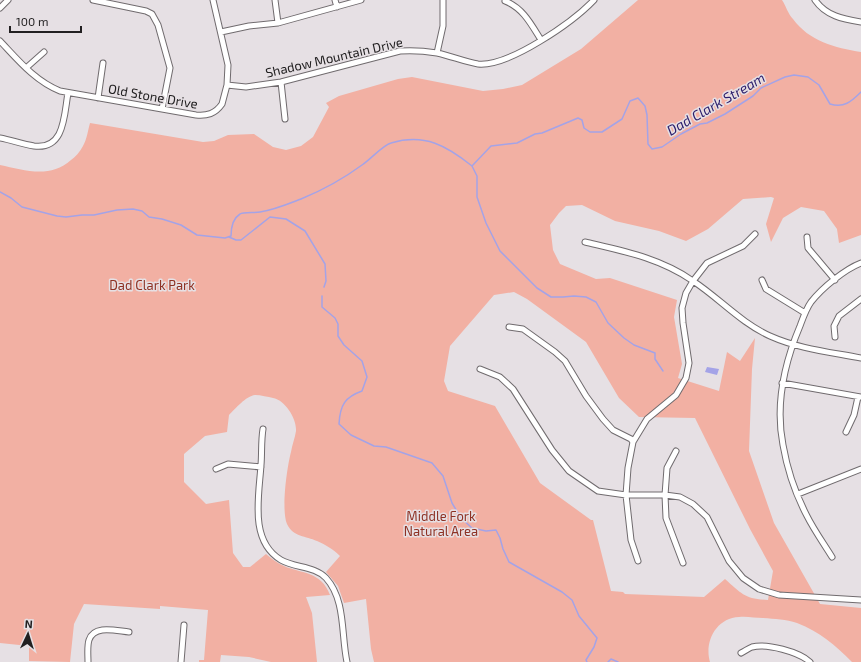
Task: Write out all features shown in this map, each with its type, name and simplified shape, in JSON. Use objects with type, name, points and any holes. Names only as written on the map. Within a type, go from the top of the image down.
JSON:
[{"type":"street","points":[[0,8],[8,0]]},
{"type":"street","points":[[93,0],[146,11],[152,14],[158,25],[170,68],[162,109]]},
{"type":"street","name":"Old Stone Drive","points":[[0,41],[44,84],[60,91],[196,115],[208,115],[219,109],[222,104],[227,85],[228,65],[213,0]]},
{"type":"street","points":[[275,0],[278,23]]},
{"type":"street","points":[[335,0],[337,7]]},
{"type":"street","points":[[221,32],[249,26],[278,23],[361,0]]},
{"type":"street","points":[[437,53],[443,26],[443,0]]},
{"type":"street","points":[[815,0],[824,10],[835,16],[861,22]]},
{"type":"street","points":[[505,1],[514,4],[524,14],[541,40]]},
{"type":"street","name":"Shadow Mountain Drive","points":[[227,85],[246,87],[282,82],[341,68],[400,51],[418,50],[437,53],[478,64],[493,64],[506,59],[541,40],[572,20],[592,1]]},
{"type":"street","points":[[26,68],[44,52]]},
{"type":"street","points":[[98,98],[103,63]]},
{"type":"street","points":[[282,82],[285,119]]},
{"type":"street","points":[[0,138],[34,146],[46,145],[56,140],[61,131],[68,93]]},
{"type":"street","points":[[638,561],[631,540],[626,495],[628,468],[633,442],[647,419],[676,395],[686,378],[689,363],[682,308],[686,293],[707,263],[743,246],[755,234]]},
{"type":"street","points":[[807,236],[808,248],[835,280]]},
{"type":"street","points":[[585,242],[642,256],[670,267],[693,281],[743,319],[768,335],[792,345],[861,358]]},
{"type":"street","points":[[832,558],[807,516],[789,471],[783,444],[780,418],[782,383],[792,345],[811,302],[821,291],[852,266],[861,263]]},
{"type":"street","points":[[762,280],[766,289],[805,313]]},
{"type":"street","points":[[835,337],[834,326],[839,316],[861,299]]},
{"type":"street","points":[[509,327],[523,329],[565,361],[586,396],[603,419],[613,430],[631,439],[633,442]]},
{"type":"street","points":[[480,369],[500,377],[513,389],[552,450],[569,471],[598,490],[626,495],[665,495],[680,497],[693,504],[707,517],[729,561],[743,578],[759,589],[779,596],[861,600]]},
{"type":"street","points":[[782,383],[860,397],[846,432]]},
{"type":"street","points":[[263,429],[258,510],[260,528],[264,541],[271,552],[282,561],[315,571],[326,577],[334,590],[340,609],[347,662]]},
{"type":"street","points":[[676,451],[667,468],[665,495],[666,518],[684,563]]},
{"type":"street","points":[[216,469],[228,464],[261,467]]},
{"type":"street","points":[[798,494],[861,469]]},
{"type":"street","points":[[181,662],[184,625]]},
{"type":"street","points":[[88,662],[89,640],[94,633],[101,629],[129,632]]},
{"type":"street","points":[[741,653],[753,647],[773,647],[792,652],[810,662]]},
{"type":"green space","name":"Dad Clark Park","points":[[638,0],[782,0],[791,17],[799,27],[807,33],[832,46],[861,52],[861,235],[839,243],[837,229],[824,211],[801,207],[783,218],[771,242],[766,224],[774,198],[771,197],[743,199],[708,229],[686,241],[659,231],[615,221],[582,205],[566,206],[550,225],[553,250],[560,264],[596,279],[610,278],[677,300],[674,317],[682,364],[678,378],[719,391],[727,352],[740,361],[755,338],[752,369],[749,451],[774,523],[820,604],[861,608],[861,662],[852,662],[813,630],[797,623],[780,619],[739,617],[731,618],[724,622],[718,626],[714,632],[710,639],[710,662],[374,662],[371,649],[366,599],[344,603],[338,586],[326,572],[340,556],[332,549],[313,539],[296,534],[287,524],[285,518],[286,478],[296,431],[295,421],[282,402],[273,398],[255,395],[244,400],[229,415],[227,432],[205,436],[184,454],[184,482],[206,504],[229,500],[233,553],[243,567],[250,567],[266,554],[284,566],[310,574],[322,581],[330,595],[306,597],[312,613],[317,662],[271,662],[249,657],[221,655],[220,662],[199,662],[199,660],[204,660],[208,610],[160,606],[160,609],[84,604],[74,624],[70,662],[29,661],[29,646],[0,643],[0,165],[37,172],[54,170],[63,166],[82,148],[86,140],[90,123],[203,142],[214,141],[228,135],[254,134],[273,147],[286,150],[301,146],[313,137],[329,107],[326,103],[339,96],[398,79],[412,77],[483,91],[503,89],[522,85],[581,49]],"holes":[[[514,292],[527,299],[586,342],[619,398],[639,417],[695,418],[750,529],[773,571],[768,600],[744,595],[725,579],[704,597],[625,594],[623,592],[611,591],[593,520],[540,483],[495,406],[448,391],[444,381],[450,346],[494,295]]]},
{"type":"water","points":[[707,367],[719,369],[717,375],[705,372]]},
{"type":"waterway","name":"Dad Clark Stream","points":[[0,192],[11,198],[22,207],[57,216],[66,217],[94,215],[117,210],[133,209],[142,211],[149,217],[162,219],[181,225],[197,235],[225,238],[231,236],[234,221],[240,214],[270,210],[317,192],[348,175],[384,146],[403,140],[435,143],[454,153],[472,166],[491,146],[517,143],[535,134],[542,133],[578,118],[582,120],[584,128],[590,132],[602,132],[622,119],[630,101],[638,98],[645,106],[647,115],[648,144],[652,149],[662,147],[681,134],[700,124],[707,123],[725,114],[753,96],[761,88],[785,77],[794,75],[808,77],[819,85],[830,104],[835,105],[843,105],[854,99],[861,92]]},
{"type":"waterway","points":[[472,166],[477,176],[477,197],[486,223],[500,251],[537,288],[551,297],[586,297],[596,302],[608,323],[624,338],[634,345],[655,353],[655,359],[663,371]]},
{"type":"waterway","points":[[229,237],[236,240],[241,240],[270,217],[286,219],[305,231],[325,264],[326,281],[324,287]]},
{"type":"waterway","points":[[322,296],[322,307],[335,318],[338,324],[338,336],[344,345],[362,361],[367,377],[362,391],[351,396],[344,403],[339,424],[351,435],[374,446],[386,447],[432,463],[443,476],[452,503],[461,518],[472,528],[486,531],[496,530],[509,562],[562,592],[572,600],[579,616],[597,638],[594,647],[586,660],[587,662]]},
{"type":"waterway","points":[[608,662],[611,659],[618,662]]},
{"type":"park label","name":"Middle Fork Natural Area","points":[[441,524]]}]
